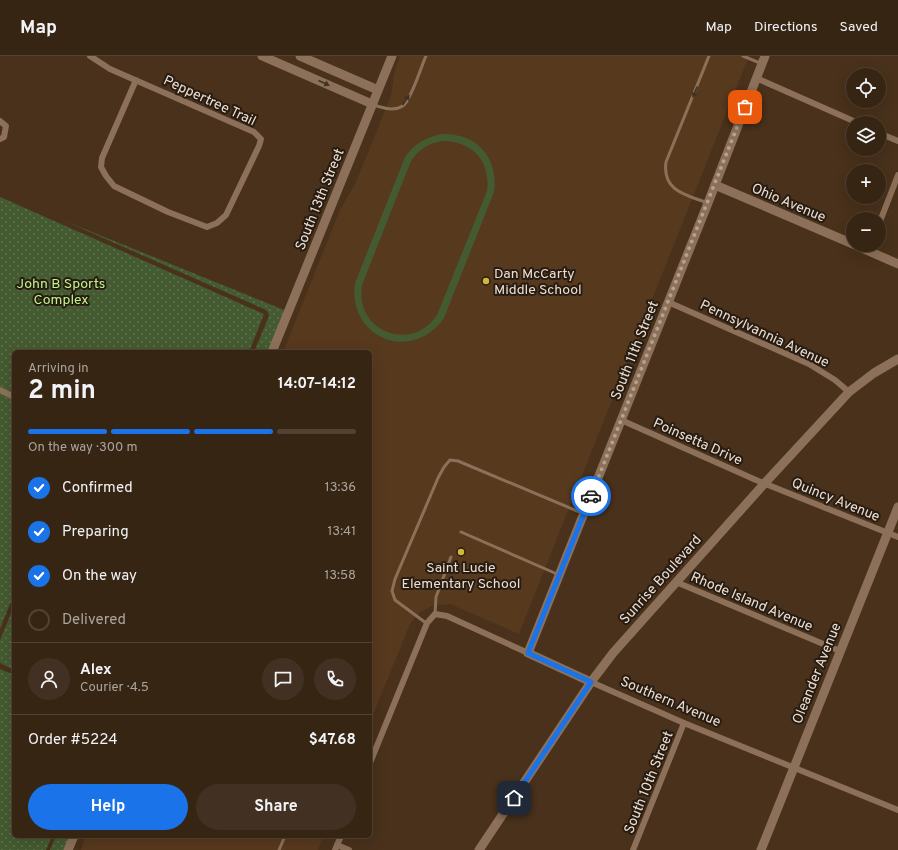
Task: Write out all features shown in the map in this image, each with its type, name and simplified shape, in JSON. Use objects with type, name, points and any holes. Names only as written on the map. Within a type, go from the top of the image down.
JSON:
[{"type":"street","name":"Peppertree Trail","points":[[90,56],[110,69],[136,80],[254,132],[260,139],[259,146],[226,215],[217,223],[207,227],[168,212],[114,186],[101,168],[102,158],[136,80]]},
{"type":"street","points":[[262,56],[372,104]]},
{"type":"street","points":[[300,56],[378,90]]},
{"type":"street","name":"South 13th Street","points":[[273,350],[392,56]]},
{"type":"street","name":"South 11th Street","points":[[528,653],[764,60]]},
{"type":"street","points":[[305,74],[311,61]]},
{"type":"street","points":[[756,78],[846,118]]},
{"type":"street","points":[[0,121],[6,126],[4,137],[0,139]]},
{"type":"street","points":[[886,135],[898,141]]},
{"type":"street","points":[[884,212],[898,175]]},
{"type":"street","name":"Ohio Avenue","points":[[715,185],[846,242]]},
{"type":"street","name":"Ohio Avenue","points":[[877,252],[898,264]]},
{"type":"street","name":"Pennsylvannia Avenue","points":[[668,302],[809,364],[835,380],[849,392]]},
{"type":"street","name":"Sunrise Boulevard","points":[[479,850],[591,682],[613,653],[764,484],[849,392],[874,373],[898,360]]},
{"type":"street","points":[[0,390],[12,396]]},
{"type":"street","name":"Poinsetta Drive","points":[[621,420],[764,484]]},
{"type":"street","name":"Quincy Avenue","points":[[764,484],[898,537]]},
{"type":"street","name":"Oleander Avenue","points":[[761,850],[898,507]]},
{"type":"street","name":"Rhode Island Avenue","points":[[676,582],[840,651]]},
{"type":"street","points":[[372,755],[427,623],[435,614]]},
{"type":"street","name":"Southern Avenue","points":[[435,614],[447,616],[684,723],[898,810]]},
{"type":"street","name":"South 10th Street","points":[[633,850],[684,723]]},
{"type":"street","points":[[68,850],[73,838]]},
{"type":"street","points":[[340,838],[336,848],[349,850]]},
{"type":"lane","points":[[372,104],[385,109],[393,109],[403,105],[413,89],[426,56]]},
{"type":"lane","points":[[708,203],[674,189],[667,180],[665,171],[666,162],[709,56]]},
{"type":"lane","points":[[743,56],[764,60]]},
{"type":"lane","points":[[427,623],[395,600],[392,591],[394,579],[435,485],[444,467],[450,460],[458,461],[583,514]]},
{"type":"lane","points":[[462,532],[559,575]]},
{"type":"lane","points":[[435,614],[436,597],[451,557]]},
{"type":"lane","points":[[279,850],[284,838]]},
{"type":"shaded area","name":"Dan McCarty Middle School","points":[[400,56],[749,56],[519,634],[450,604],[432,606],[419,613],[410,624],[372,717],[372,350],[284,350],[340,210],[355,184],[391,96],[394,74]]},
{"type":"shaded area","points":[[85,838],[322,838],[318,850],[81,850]]},
{"type":"green space","points":[[436,135],[454,135],[466,138],[483,150],[489,158],[493,168],[495,180],[494,192],[444,318],[431,332],[415,340],[400,342],[384,338],[371,330],[361,318],[355,302],[355,283],[405,157],[416,145]],"holes":[[[443,141],[453,142],[471,149],[482,162],[486,171],[487,191],[437,315],[426,327],[413,333],[400,335],[387,332],[375,325],[367,315],[362,301],[362,285],[411,161],[417,153],[433,143]]]},
{"type":"green space","name":"John B Sports Complex","points":[[0,197],[264,314],[250,350],[12,350],[12,599],[0,629]]},
{"type":"green space","points":[[65,221],[284,310],[269,350],[255,350],[269,316],[266,310]]},
{"type":"green space","points":[[12,611],[12,669],[0,663],[0,640]]},
{"type":"green space","points":[[0,669],[12,674],[12,838],[51,838],[46,850],[0,850]]},
{"type":"green space","points":[[55,838],[68,838],[64,850],[50,850]]},
{"type":"way so far","points":[[591,496],[745,107]]},
{"type":"place","name":"Dan McCarty Middle School","points":[[486,281]]},
{"type":"place","name":"Saint Lucie Elementary School","points":[[461,552]]},
{"type":"route","points":[[514,798],[591,682],[528,653],[591,496]]}]
